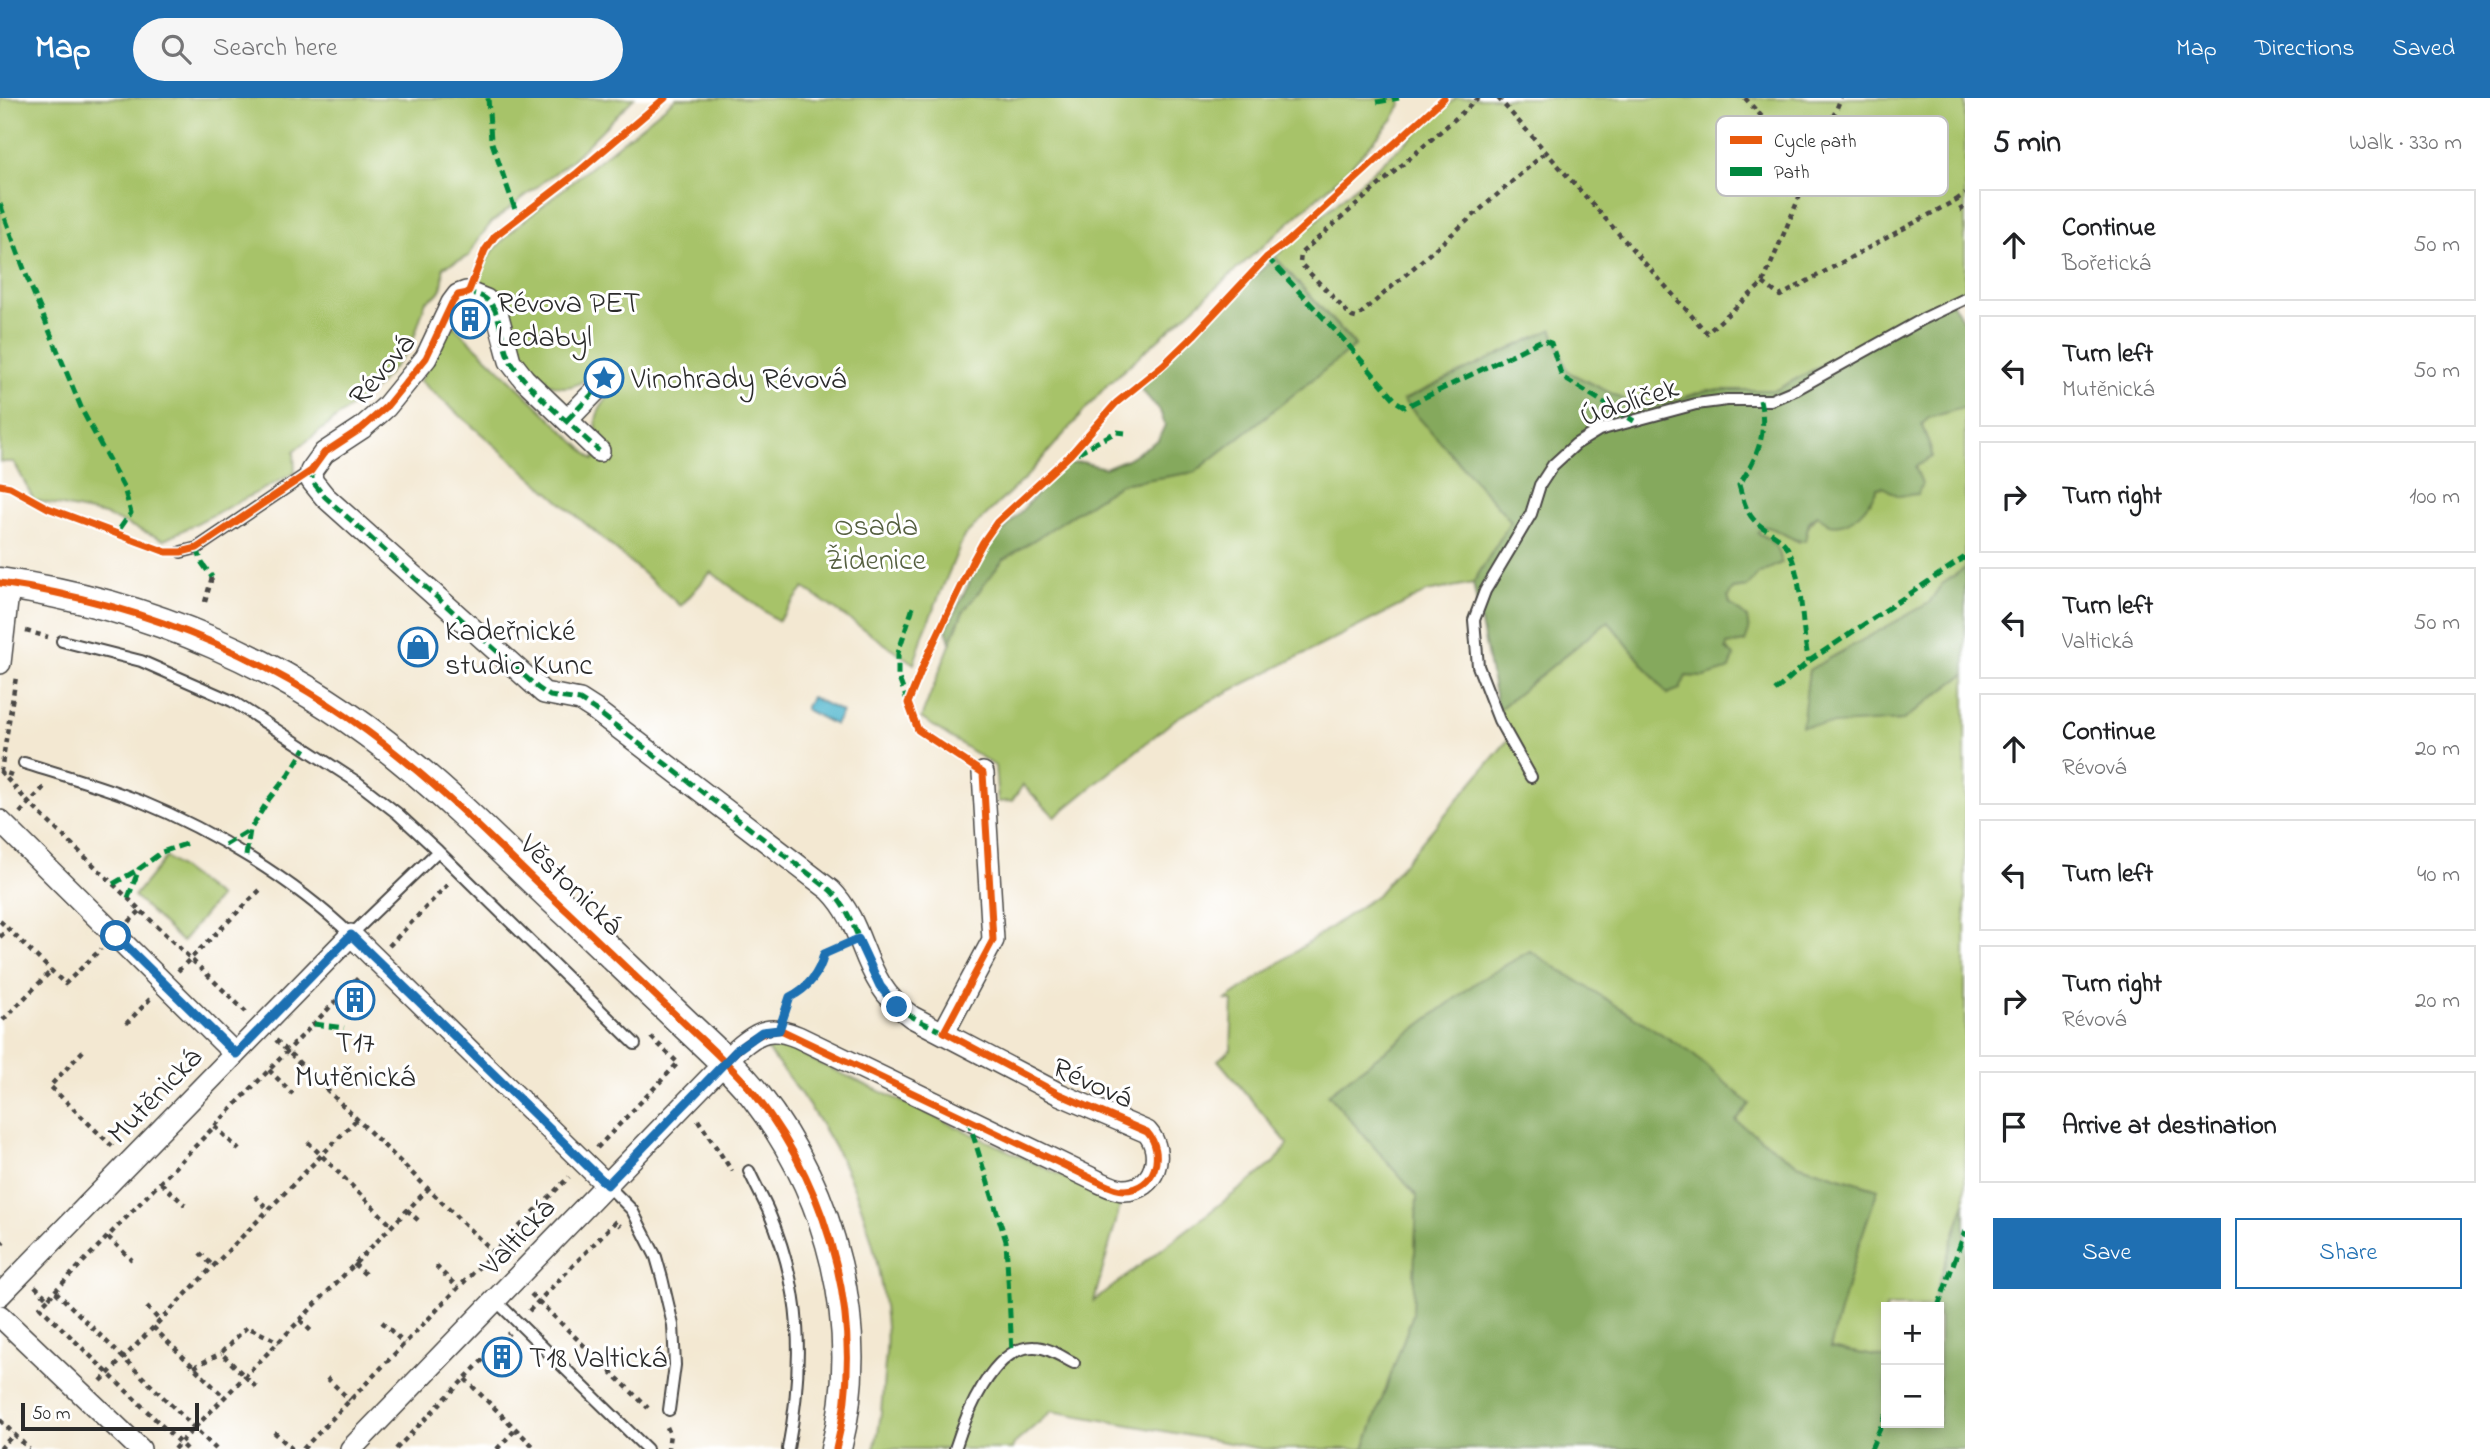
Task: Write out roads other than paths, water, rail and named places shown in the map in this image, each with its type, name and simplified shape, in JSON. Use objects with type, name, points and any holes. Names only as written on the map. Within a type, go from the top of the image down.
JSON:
[{"type":"street","name":"Révová","points":[[599,451],[524,379],[510,360],[496,309],[486,300],[466,292],[458,295],[452,303],[426,358],[402,388],[386,407],[362,428],[324,453],[312,471],[312,481],[325,497],[538,688],[550,696],[580,700],[594,709],[830,890],[841,901],[880,986],[897,1007],[1059,1094],[1147,1132],[1154,1140],[1158,1158],[1147,1181],[1136,1188],[1127,1190],[1097,1181],[799,1037],[779,1030],[762,1032],[751,1038],[725,1062]]},
{"type":"street","points":[[567,420],[602,384]]},
{"type":"street","points":[[0,663],[5,584]]},
{"type":"street","name":"Věstonická","points":[[5,584],[117,607],[200,636],[284,677],[356,722],[436,787],[725,1062],[755,1096],[788,1142],[815,1197],[835,1257],[847,1347],[844,1407],[835,1449]]},
{"type":"street","points":[[944,1032],[993,940],[982,773]]},
{"type":"street","points":[[0,821],[236,1054]]},
{"type":"street","points":[[351,935],[607,1185]]},
{"type":"street","name":"Mutěnická","points":[[0,1295],[351,935]]},
{"type":"street","name":"Valtická","points":[[351,1449],[725,1062]]},
{"type":"street","points":[[0,1316],[140,1449]]},
{"type":"lane","name":"Údolíček","points":[[1531,777],[1499,720],[1478,666],[1474,620],[1485,590],[1531,514],[1540,485],[1553,465],[1576,444],[1599,430],[1696,404],[1727,400],[1771,400],[1797,389],[1923,319],[1965,299]]},
{"type":"lane","points":[[181,552],[197,548],[312,471]]},
{"type":"lane","points":[[62,641],[141,661],[232,701],[357,782],[397,813],[438,851],[635,1044]]},
{"type":"lane","points":[[24,763],[140,801],[208,835],[270,872],[351,935],[438,851]]},
{"type":"lane","points":[[749,1171],[778,1238],[796,1311],[799,1375],[788,1449]]},
{"type":"lane","points":[[607,1185],[632,1210],[651,1246],[662,1278],[673,1325],[675,1365],[669,1410]]},
{"type":"lane","points":[[496,1301],[647,1449]]},
{"type":"lane","points":[[955,1449],[970,1408],[991,1374],[1012,1352],[1037,1347],[1074,1363]]},
{"type":"water","points":[[811,697],[842,712],[835,725],[805,709]]},
{"type":"place","name":"Révova PET Ledabyl","points":[[470,319]]},
{"type":"place","name":"Vinohrady Révová","points":[[604,378]]},
{"type":"place","name":"Kadeřnické studio Kunc","points":[[418,647]]},
{"type":"place","name":"T17 Mutěnická","points":[[355,1000]]},
{"type":"place","name":"T18 Valtická","points":[[502,1357]]},
{"type":"park label","name":"Osada Židenice","points":[[876,542]]}]
